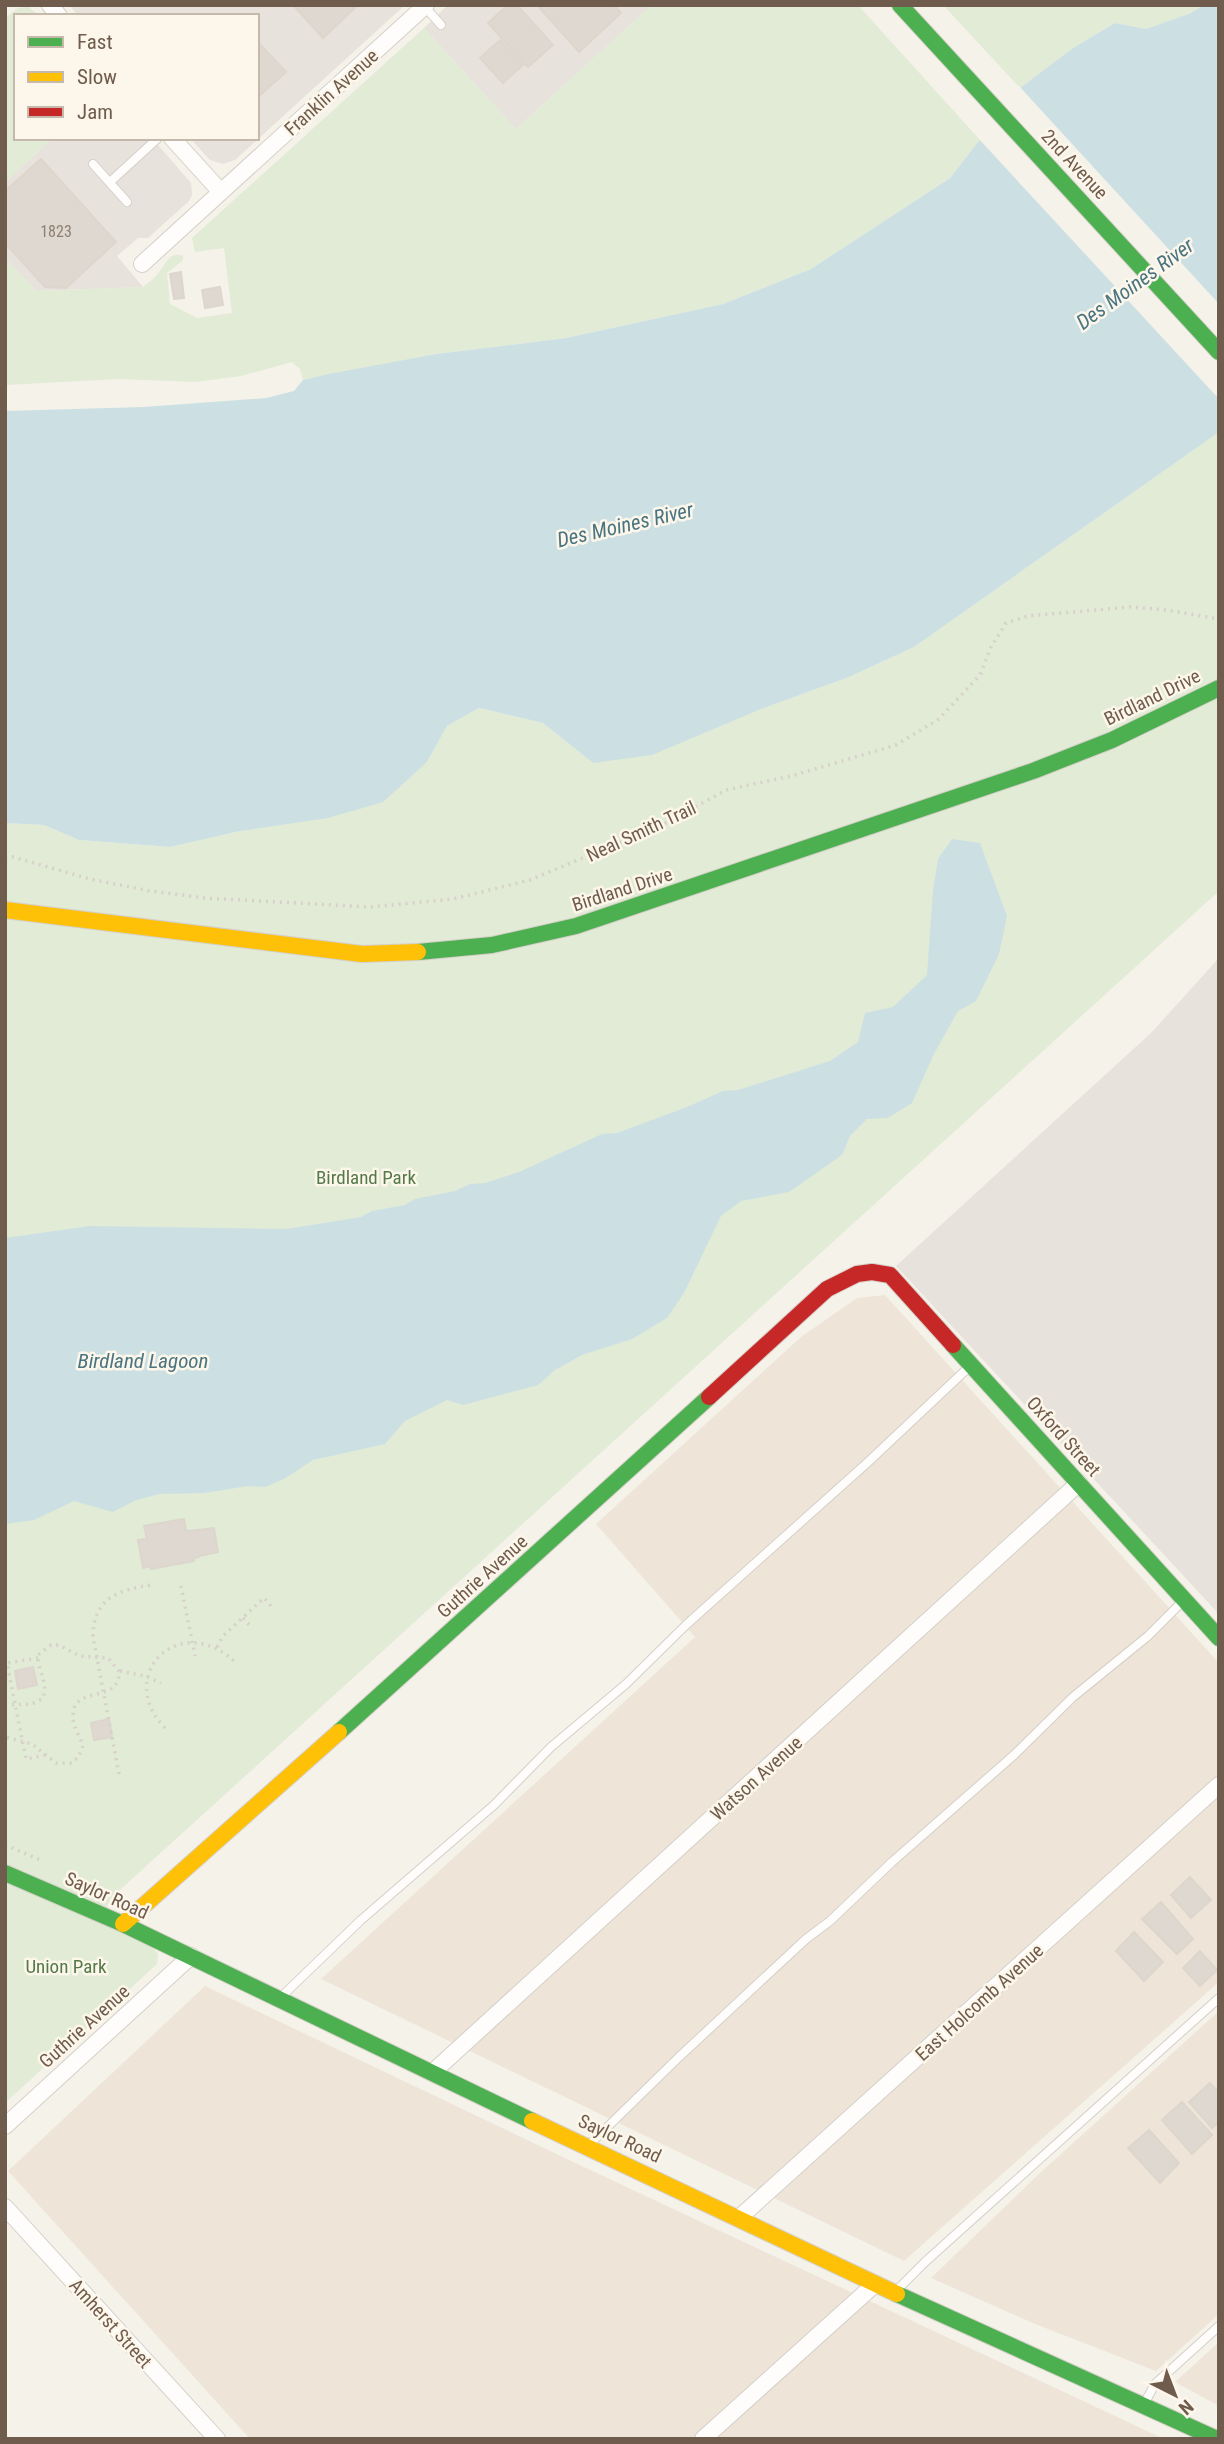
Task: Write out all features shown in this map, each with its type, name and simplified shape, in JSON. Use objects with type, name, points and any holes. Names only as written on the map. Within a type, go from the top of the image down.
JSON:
[{"type":"street","name":"2nd Avenue","points":[[900,5],[1219,352]]},
{"type":"street","name":"Franklin Avenue","points":[[142,264],[425,6]]},
{"type":"street","points":[[174,140],[221,192]]},
{"type":"street","name":"Birdland Drive","points":[[5,910],[362,954],[438,951],[523,939],[622,911],[1032,771],[1112,740],[1219,688]]},
{"type":"street","name":"Oxford Street","points":[[873,1271],[890,1275],[1219,1638]]},
{"type":"street","name":"Guthrie Avenue","points":[[123,1924],[476,1610],[827,1289],[850,1274],[873,1271]]},
{"type":"street","name":"Watson Avenue","points":[[433,2072],[1079,1483]]},
{"type":"street","name":"East Holcomb Avenue","points":[[739,2218],[1219,1784]]},
{"type":"street","name":"Saylor Road","points":[[5,1873],[191,1956],[874,2284],[1217,2439]]},
{"type":"street","name":"Guthrie Avenue","points":[[5,2126],[191,1956]]},
{"type":"street","name":"Amherst Street","points":[[5,2207],[217,2439]]},
{"type":"street","points":[[703,2439],[874,2284]]},
{"type":"lane","points":[[425,6],[441,25]]},
{"type":"lane","points":[[110,182],[156,140]]},
{"type":"lane","points":[[93,164],[127,202]]},
{"type":"lane","points":[[279,2000],[361,1920],[494,1805],[551,1747],[626,1684],[687,1624],[972,1365]]},
{"type":"lane","points":[[588,2146],[678,2057],[806,1939],[830,1921],[892,1862],[1014,1755],[1073,1697],[1147,1636],[1184,1599]]},
{"type":"lane","points":[[894,2293],[925,2262],[1219,1998]]},
{"type":"lane","points":[[1144,2406],[1156,2384],[1219,2326]]},
{"type":"path","name":"Neal Smith Trail","points":[[5,859],[13,857],[102,882],[205,898],[370,907],[453,899],[530,880],[664,824],[726,790],[791,776],[896,745],[939,719],[980,675],[991,646],[1006,623],[1028,617],[1130,607],[1167,610],[1219,620]]},
{"type":"path","points":[[119,1774],[97,1656],[94,1619],[103,1603],[120,1591],[151,1585]]},
{"type":"path","points":[[181,1586],[195,1656]]},
{"type":"path","points":[[217,1647],[223,1636],[264,1598],[272,1607]]},
{"type":"path","points":[[242,1618],[251,1627]]},
{"type":"path","points":[[164,1728],[148,1705],[146,1686],[155,1662],[162,1653],[192,1642],[217,1647],[237,1664]]},
{"type":"path","points":[[5,1705],[32,1704],[43,1699],[46,1685],[38,1666],[38,1658],[41,1651],[51,1645],[59,1645],[80,1656],[108,1658],[119,1671],[161,1683]]},
{"type":"path","points":[[38,1658],[7,1663],[26,1759],[46,1755]]},
{"type":"path","points":[[5,1737],[32,1744],[60,1765],[72,1763],[83,1746],[72,1718],[74,1706],[83,1698],[104,1693],[115,1686],[119,1671]]},
{"type":"path","points":[[5,1845],[43,1861]]},
{"type":"shaded area","points":[[69,5],[405,5],[259,138],[259,14],[77,14]]},
{"type":"shaded area","points":[[448,5],[652,5],[516,129],[424,28]]},
{"type":"shaded area","points":[[51,140],[154,140],[191,183],[192,195],[189,201],[148,238],[138,238],[117,256],[143,287],[36,291],[5,258],[5,182]]},
{"type":"shaded area","points":[[192,140],[257,140],[235,160],[223,164],[210,160]]},
{"type":"shaded area","points":[[1219,958],[1219,1614],[896,1266],[1151,1033]]},
{"type":"shaded area","points":[[885,1295],[1219,1663],[1219,1982],[904,2261],[321,1979],[695,1637],[596,1524],[801,1337],[857,1298]]},
{"type":"shaded area","points":[[205,1986],[1164,2439],[250,2439],[8,2171]]},
{"type":"shaded area","points":[[1219,2011],[1219,2314],[1156,2371],[1035,2324],[931,2278],[1040,2173]]},
{"type":"shaded area","points":[[1219,2342],[1219,2406],[1175,2382]]},
{"type":"green space","points":[[652,5],[858,5],[980,140],[950,178],[811,269],[723,304],[566,338],[436,354],[303,380],[300,369],[292,362],[241,376],[195,382],[119,379],[5,385],[5,258],[37,291],[143,287],[171,257],[183,256],[183,260],[167,273],[170,304],[197,318],[232,313],[224,248],[195,252],[192,238],[424,28],[516,129]]},
{"type":"green space","points":[[943,5],[1204,5],[1191,13],[1146,29],[1115,23],[1073,48],[1020,88]]},
{"type":"green space","points":[[28,7],[38,14],[14,14],[14,140],[51,140],[5,182],[5,18],[18,8]]},
{"type":"green space","name":"Birdland Park","points":[[1219,432],[1219,891],[111,1898],[103,1916],[153,1948],[158,1954],[157,1964],[5,2103],[5,823],[44,825],[79,840],[170,847],[240,831],[427,762],[447,726],[479,708],[543,723],[593,763],[761,709],[849,677],[914,647]]},
{"type":"water","name":"Des Moines River","points":[[1204,5],[1219,5],[1219,432],[914,647],[849,677],[761,709],[652,755],[593,763],[543,723],[479,708],[447,726],[427,762],[383,802],[328,818],[240,831],[170,847],[79,840],[44,825],[5,823],[5,411],[143,407],[266,398],[294,391],[303,380],[329,374],[436,354],[566,338],[723,304],[811,269],[950,178],[1020,88],[1073,48],[1115,23],[1146,29],[1191,13]]},
{"type":"water","name":"Birdland Lagoon","points":[[952,839],[980,843],[1007,916],[999,954],[976,1001],[958,1011],[934,1054],[912,1103],[888,1118],[867,1119],[850,1136],[842,1155],[789,1192],[741,1201],[721,1216],[684,1293],[667,1318],[632,1339],[582,1355],[555,1370],[538,1385],[463,1405],[447,1400],[405,1421],[385,1444],[313,1460],[284,1479],[265,1487],[248,1486],[204,1493],[159,1494],[134,1501],[113,1512],[74,1501],[34,1520],[5,1524],[5,1238],[90,1226],[287,1229],[361,1217],[372,1211],[405,1205],[415,1199],[455,1191],[470,1184],[485,1183],[519,1172],[602,1134],[617,1133],[723,1091],[738,1090],[830,1061],[858,1042],[865,1013],[893,1007],[927,975],[938,859]]},
{"type":"pier","points":[[1018,85],[1219,304],[1219,399],[978,138]]},
{"type":"building","points":[[293,5],[358,5],[323,38]]},
{"type":"building","points":[[508,5],[517,5],[553,45],[528,67],[488,23]]},
{"type":"building","points":[[537,5],[614,5],[621,13],[579,52]]},
{"type":"building","points":[[500,40],[523,65],[503,83],[480,58]]},
{"type":"building","points":[[259,43],[286,72],[259,96]]},
{"type":"building","points":[[41,159],[116,242],[66,288],[45,287],[5,243],[5,191]]},
{"type":"building","points":[[181,272],[184,298],[174,299],[170,274]]},
{"type":"building","points":[[220,287],[223,305],[205,308],[202,290]]},
{"type":"building","points":[[184,1519],[186,1530],[189,1531],[214,1528],[218,1552],[200,1556],[193,1559],[194,1561],[143,1568],[138,1540],[147,1539],[144,1526]]},
{"type":"building","points":[[33,1667],[37,1685],[18,1689],[15,1671]]},
{"type":"building","points":[[109,1719],[112,1737],[94,1740],[91,1723]]},
{"type":"building","points":[[1190,1877],[1211,1900],[1191,1918],[1171,1895]]},
{"type":"building","points":[[1161,1902],[1193,1939],[1177,1954],[1142,1919]]},
{"type":"building","points":[[1134,1932],[1163,1962],[1144,1981],[1116,1951]]},
{"type":"building","points":[[1200,1951],[1217,1970],[1200,1986],[1183,1968]]},
{"type":"building","points":[[1210,2083],[1219,2093],[1219,2122],[1212,2128],[1189,2102]]},
{"type":"building","points":[[1182,2102],[1212,2135],[1192,2154],[1162,2120]]},
{"type":"building","points":[[1149,2130],[1179,2163],[1160,2183],[1128,2148]]},
{"type":"traffic: fast","points":[[900,5],[1219,352]]},
{"type":"traffic: fast","points":[[418,952],[492,945],[576,926],[1033,771],[1112,740],[1219,688]]},
{"type":"traffic: fast","points":[[953,1345],[1219,1638]]},
{"type":"traffic: fast","points":[[339,1732],[709,1397]]},
{"type":"traffic: fast","points":[[5,1873],[123,1924],[532,2121]]},
{"type":"traffic: fast","points":[[897,2294],[1217,2439]]},
{"type":"traffic: slow","points":[[5,910],[362,954],[418,952]]},
{"type":"traffic: slow","points":[[123,1924],[339,1732]]},
{"type":"traffic: slow","points":[[532,2121],[897,2294]]},
{"type":"traffic: jam","points":[[709,1397],[827,1289],[857,1274],[872,1272],[890,1275],[953,1345]]},
{"type":"park label","name":"Union Park","points":[[66,1966]]}]
